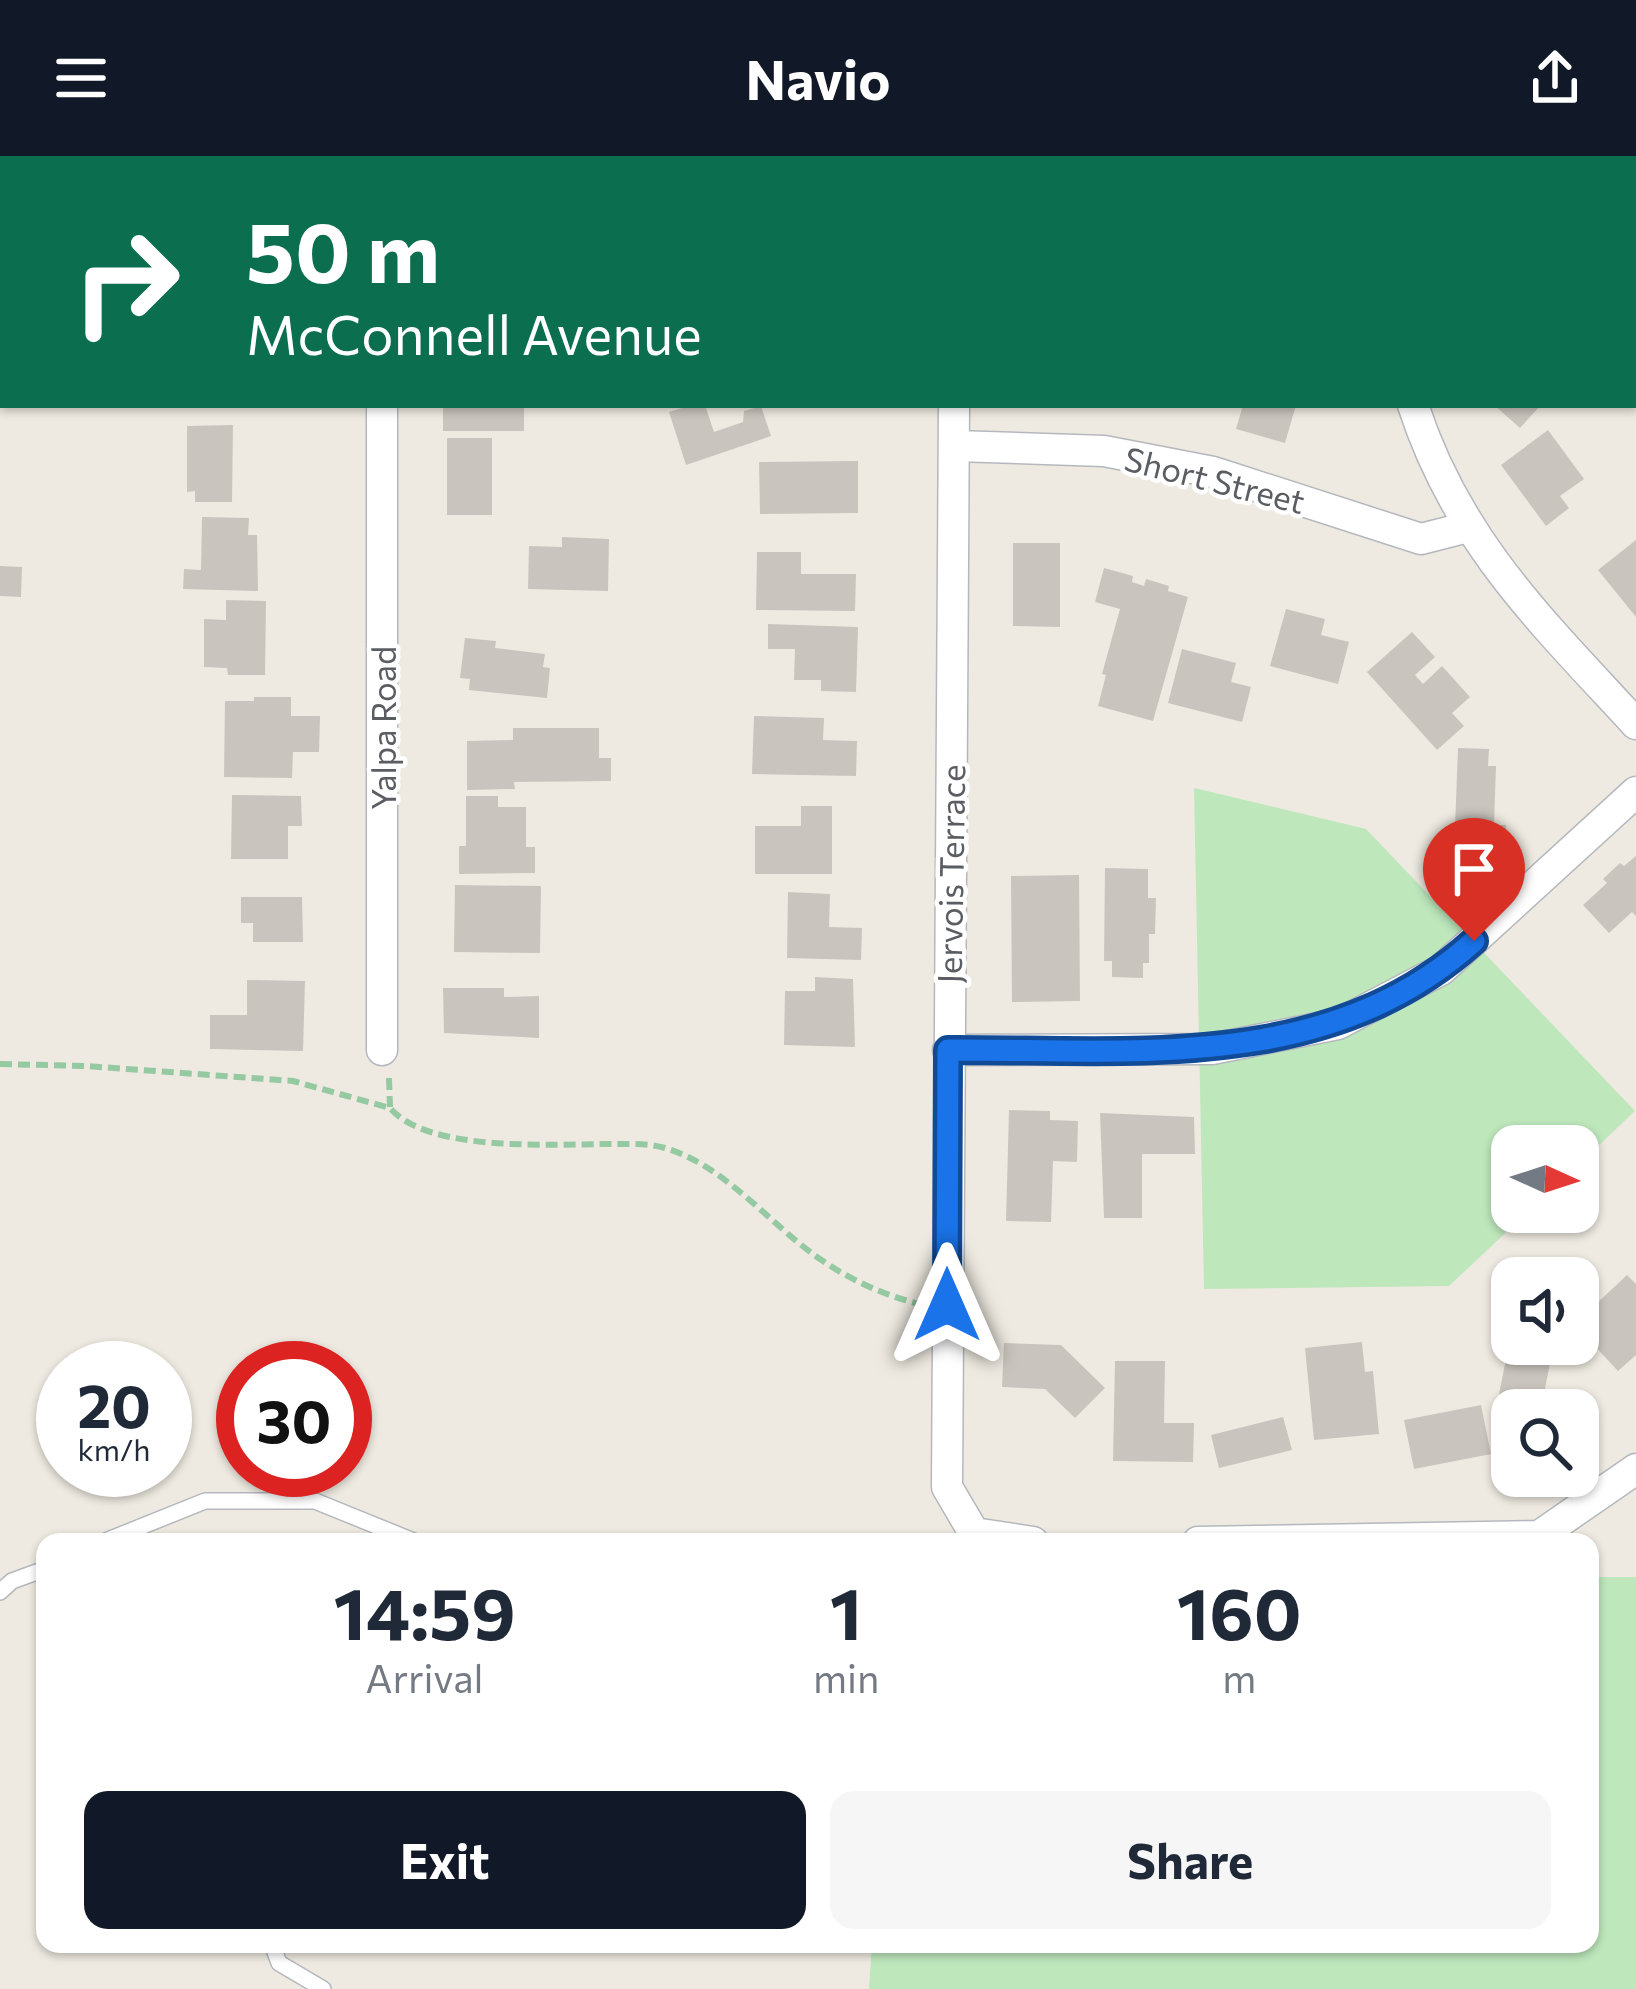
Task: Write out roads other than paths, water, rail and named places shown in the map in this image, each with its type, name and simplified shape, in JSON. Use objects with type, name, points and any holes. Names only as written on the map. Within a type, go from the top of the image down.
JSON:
[{"type":"street","name":"Yalpa Road","points":[[382,408],[382,1050]]},
{"type":"street","name":"Jervois Terrace","points":[[954,408],[947,1487],[974,1533]]},
{"type":"street","points":[[1414,408],[1468,527],[1508,584],[1636,724]]},
{"type":"street","name":"Short Street","points":[[955,446],[1104,451],[1213,472],[1421,539],[1468,527]]},
{"type":"street","points":[[948,1050],[1212,1049],[1338,1024],[1441,970],[1636,792]]},
{"type":"street","points":[[1543,1533],[1636,1469]]},
{"type":"lane","points":[[129,1533],[205,1501],[315,1501],[394,1533]]},
{"type":"lane","points":[[0,1592],[12,1581],[36,1572]]},
{"type":"lane","points":[[275,1953],[279,1963],[323,1989]]}]
